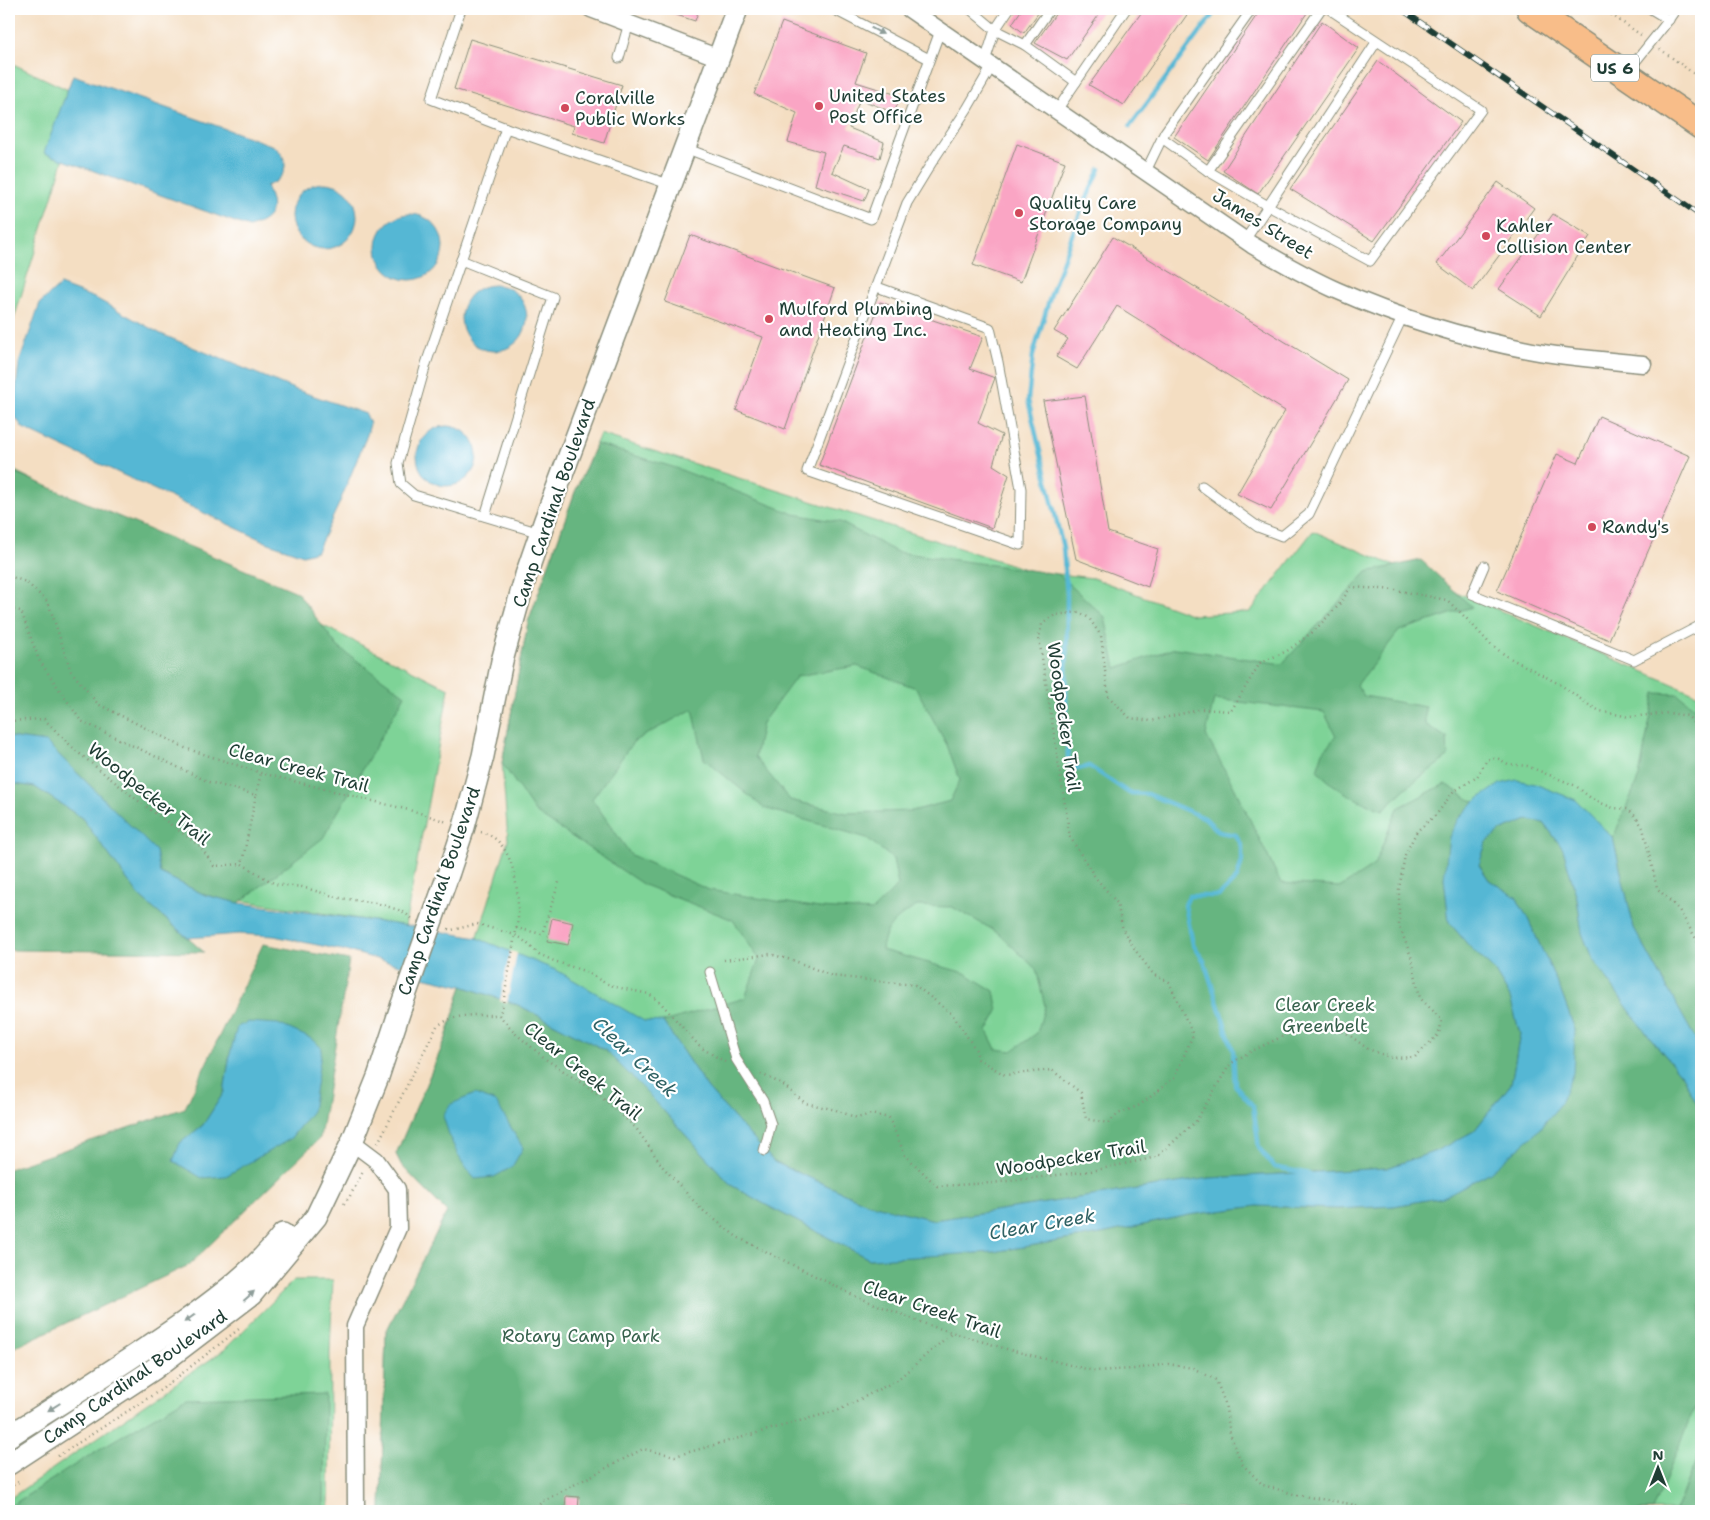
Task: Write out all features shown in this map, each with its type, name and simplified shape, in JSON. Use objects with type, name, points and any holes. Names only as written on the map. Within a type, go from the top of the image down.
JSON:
[{"type":"main road","name":"US 6","points":[[1530,9],[1701,126]]},
{"type":"street","points":[[591,9],[719,58]]},
{"type":"street","name":"Camp Cardinal Boulevard","points":[[9,1464],[154,1369],[251,1295],[316,1217],[352,1142],[378,1077],[400,1007],[464,827],[483,756],[502,662],[526,575],[540,533],[737,9]]},
{"type":"street","name":"James Street","points":[[909,9],[1245,240],[1293,269],[1335,289],[1444,330],[1533,351],[1642,364]]},
{"type":"street","points":[[352,1142],[376,1160],[397,1189],[398,1228],[355,1326],[356,1511]]},
{"type":"street","name":"Camp Cardinal Boulevard","points":[[9,1436],[149,1347],[223,1294],[272,1248],[311,1199],[352,1142]]},
{"type":"lane","points":[[461,9],[431,99],[506,128],[670,185]]},
{"type":"lane","points":[[833,9],[930,59]]},
{"type":"lane","points":[[970,9],[995,30],[1025,45],[1076,82]]},
{"type":"lane","points":[[877,287],[990,328],[1021,488],[1020,544],[807,471],[907,203],[967,109],[988,64],[995,30],[1009,9]]},
{"type":"lane","points":[[1025,45],[1050,9]]},
{"type":"lane","points":[[1057,110],[1126,9]]},
{"type":"lane","points":[[1146,171],[1162,138],[1252,9]]},
{"type":"lane","points":[[1208,171],[1321,9]]},
{"type":"lane","points":[[1162,138],[1208,171],[1370,261],[1481,110],[1329,9]]},
{"type":"lane","points":[[1651,9],[1669,20]]},
{"type":"lane","points":[[1625,75],[1676,9]]},
{"type":"lane","points":[[619,58],[629,23]]},
{"type":"lane","points":[[684,148],[871,219],[940,31]]},
{"type":"lane","points":[[1245,240],[1377,41]]},
{"type":"lane","points":[[506,128],[426,364],[398,463],[401,484],[414,495],[540,533]]},
{"type":"lane","points":[[461,260],[553,297],[486,516]]},
{"type":"lane","points":[[1202,486],[1258,527],[1282,536],[1308,514],[1403,316]]},
{"type":"lane","points":[[1484,566],[1472,594],[1634,660],[1701,624]]},
{"type":"lane","points":[[710,972],[736,1059],[763,1101],[771,1124],[764,1151]]},
{"type":"path","name":"Clear Creek Trail","points":[[9,576],[26,582],[48,602],[71,671],[98,704],[185,748],[261,773],[417,812],[486,833],[499,841],[510,859],[516,884],[518,911],[513,952],[502,1009],[499,1015],[516,1034],[547,1060],[598,1094],[636,1128],[663,1167],[700,1208],[737,1237],[855,1296],[928,1325],[1010,1350],[1094,1371],[1134,1369],[1168,1364],[1193,1368],[1216,1380],[1225,1403],[1230,1434],[1242,1464],[1263,1485],[1297,1495],[1350,1504],[1367,1511]]},
{"type":"path","name":"Woodpecker Trail","points":[[724,960],[770,954],[832,976],[915,985],[952,1014],[976,1050],[978,1060],[1005,1075],[1052,1070],[1081,1093],[1086,1119],[1108,1123],[1118,1114],[1140,1105],[1174,1078],[1193,1035],[1169,982],[1154,975],[1138,954],[1123,930],[1117,903],[1095,878],[1070,837],[1039,638],[1042,624],[1055,615],[1079,612],[1089,618],[1101,636],[1108,696],[1130,718],[1151,721],[1202,709],[1231,711],[1260,663],[1287,651],[1314,631],[1338,606],[1351,587],[1396,590],[1447,600],[1491,645],[1508,657],[1561,684],[1600,711],[1629,717],[1669,713],[1688,716],[1698,729],[1701,741]]},
{"type":"path","name":"Woodpecker Trail","points":[[9,609],[21,611],[39,660],[80,721],[209,782],[256,795]]},
{"type":"path","name":"Woodpecker Trail","points":[[9,722],[44,719],[83,756],[136,799],[200,846],[214,866],[242,864]]},
{"type":"path","name":"Woodpecker Trail","points":[[515,935],[539,954],[554,961],[584,970],[605,983],[616,987],[649,994],[660,1002],[700,1046],[724,1062],[736,1059],[782,1084],[806,1103],[836,1110],[857,1118],[871,1114],[889,1118],[905,1155],[937,1186],[992,1183],[1091,1171],[1156,1157],[1196,1121],[1230,1064],[1248,1053],[1304,1026],[1328,1025],[1348,1034],[1368,1049],[1392,1058],[1415,1057],[1439,1034],[1442,1020],[1420,998],[1412,959],[1398,925],[1399,889],[1405,855],[1417,831],[1437,814],[1453,792],[1477,777],[1487,760],[1493,758],[1508,764],[1528,766],[1576,786],[1592,799],[1613,808],[1628,809],[1638,818],[1643,828],[1656,888],[1679,910],[1701,947]]},
{"type":"path","points":[[261,773],[242,864],[275,884],[302,886],[340,898],[376,903],[402,911],[420,924]]},
{"type":"path","points":[[516,928],[542,934],[560,879]]},
{"type":"path","points":[[444,928],[452,930],[477,924],[515,935]]},
{"type":"path","points":[[452,1017],[457,1015],[499,1015]]},
{"type":"path","points":[[532,1511],[543,1500],[643,1449],[675,1456],[839,1410],[897,1380],[952,1332]]},
{"type":"green space","points":[[9,62],[83,97],[9,335]]},
{"type":"green space","name":"Clear Creek Greenbelt","points":[[600,434],[1066,582],[1058,574],[1093,578],[1193,615],[1250,612],[1313,531],[1701,696],[1701,1449],[1675,1511],[381,1511],[386,1332],[447,1212],[402,1166],[396,1154],[446,1038],[508,840],[502,763],[528,622],[575,492]]},
{"type":"green space","points":[[596,444],[676,468],[794,514],[840,522],[897,552],[1058,574],[1105,617],[1116,668],[1175,648],[1282,664],[1367,572],[1421,560],[1472,607],[1399,631],[1357,685],[1364,696],[1425,707],[1425,724],[1447,738],[1448,757],[1407,787],[1383,810],[1347,794],[1317,770],[1323,752],[1336,736],[1324,712],[1214,699],[1206,735],[1281,883],[1341,887],[1374,865],[1398,808],[1445,784],[1474,802],[1458,819],[1444,878],[1449,922],[1469,946],[1493,969],[1510,997],[1520,1034],[1511,1084],[1474,1131],[1436,1151],[1387,1168],[1210,1178],[934,1220],[867,1203],[774,1162],[708,1089],[663,1022],[745,998],[759,959],[733,920],[644,885],[535,812],[502,763],[528,622],[575,492]],"holes":[[[857,666],[916,688],[947,745],[960,780],[950,801],[912,811],[846,813],[790,800],[755,757],[762,723],[797,676]],[[693,709],[704,759],[764,808],[867,838],[893,859],[898,885],[872,911],[819,908],[709,890],[631,855],[592,799],[634,741]],[[917,906],[952,907],[997,932],[1036,969],[1045,1006],[1037,1033],[1012,1051],[996,1049],[987,1031],[998,1011],[994,991],[965,973],[882,950],[889,928],[898,919]]]},
{"type":"green space","points":[[9,468],[449,689],[405,926],[238,900],[9,740]]},
{"type":"green space","points":[[9,470],[297,592],[338,647],[405,695],[323,838],[239,903],[205,895],[160,873],[156,851],[46,742],[9,737]]},
{"type":"green space","points":[[1655,693],[1677,694],[1696,708],[1698,754],[1701,763],[1701,1049],[1634,928],[1613,838],[1639,777]]},
{"type":"green space","points":[[9,783],[35,787],[82,818],[140,897],[204,952],[9,950]]},
{"type":"green space","name":"Rotary Camp Park","points":[[1528,820],[1544,823],[1563,849],[1577,898],[1582,933],[1592,958],[1640,1025],[1683,1077],[1701,1111],[1701,1391],[1653,1511],[381,1511],[386,1332],[447,1212],[402,1166],[396,1154],[446,1038],[462,986],[518,1005],[605,1050],[643,1088],[731,1185],[869,1259],[993,1252],[1101,1234],[1189,1215],[1257,1206],[1337,1209],[1394,1206],[1443,1197],[1575,1030],[1560,989],[1516,897],[1489,880],[1479,864],[1486,843],[1500,831]]},
{"type":"green space","points":[[263,944],[349,960],[320,1138],[189,1265],[9,1350],[9,1169],[185,1108]],"holes":[[[238,1027],[226,1176],[180,1143],[203,1125],[224,1092],[230,1054]]]},
{"type":"green space","points":[[294,1280],[333,1280],[330,1351],[329,1511],[9,1511],[9,1499],[224,1350]]},
{"type":"green space","points":[[325,1394],[324,1511],[9,1511],[9,1507],[101,1448],[186,1398]]},
{"type":"green space","points":[[1701,1449],[1701,1511],[1675,1511]]},
{"type":"water","points":[[73,75],[274,146],[283,157],[285,169],[279,179],[266,186],[272,207],[268,217],[249,227],[44,153]]},
{"type":"water","points":[[317,183],[331,183],[343,188],[352,197],[357,209],[355,229],[348,240],[331,249],[317,249],[305,244],[296,235],[291,223],[291,209],[296,197],[305,188]]},
{"type":"water","points":[[403,214],[417,214],[429,219],[438,228],[443,240],[441,260],[434,271],[417,280],[403,280],[391,275],[382,266],[377,254],[377,240],[382,228],[391,219]]},
{"type":"water","points":[[60,285],[97,299],[161,334],[294,389],[366,414],[370,424],[367,435],[339,504],[317,551],[303,555],[266,542],[23,428],[13,414],[19,363],[40,303]]},
{"type":"water","points":[[487,285],[501,285],[513,290],[522,299],[527,311],[525,331],[518,342],[501,351],[487,351],[475,346],[466,337],[461,325],[461,311],[466,299],[475,290]]},
{"type":"water","points":[[441,426],[453,426],[464,431],[472,439],[477,450],[475,468],[464,481],[453,486],[441,486],[430,481],[422,473],[417,462],[417,450],[422,439],[430,431]]},
{"type":"water","name":"Clear Creek","points":[[9,737],[46,742],[156,851],[160,873],[205,895],[239,903],[417,927],[477,938],[558,971],[644,1021],[663,1022],[708,1089],[774,1162],[867,1203],[934,1220],[1210,1178],[1387,1168],[1436,1151],[1474,1131],[1511,1084],[1520,1034],[1510,997],[1493,969],[1469,946],[1449,922],[1444,878],[1449,837],[1458,819],[1474,802],[1500,784],[1517,780],[1535,784],[1576,800],[1613,838],[1634,928],[1701,1049],[1701,1111],[1683,1077],[1640,1025],[1592,958],[1582,933],[1577,898],[1563,849],[1544,823],[1528,820],[1500,831],[1486,843],[1479,865],[1489,880],[1516,897],[1560,989],[1575,1030],[1573,1073],[1559,1106],[1534,1135],[1489,1173],[1443,1197],[1394,1206],[1337,1209],[1257,1206],[1189,1215],[1101,1234],[993,1252],[869,1259],[731,1185],[643,1088],[605,1050],[518,1005],[462,986],[423,977],[403,966],[351,952],[274,936],[239,934],[188,938],[140,897],[82,818],[35,787],[9,783]]},
{"type":"water","points":[[248,1022],[278,1024],[310,1038],[322,1048],[312,1111],[290,1139],[226,1176],[202,1178],[173,1161],[180,1143],[203,1125],[224,1092],[230,1054],[237,1027]]},
{"type":"water","points":[[475,1094],[496,1102],[523,1148],[512,1167],[494,1177],[475,1179],[469,1172],[455,1149],[443,1116],[451,1104]]},
{"type":"pier","points":[[510,951],[517,953],[507,1003],[500,1001]]},
{"type":"building","points":[[658,9],[699,9],[695,21]]},
{"type":"building","points":[[1022,9],[1041,9],[1024,33],[1012,24]]},
{"type":"building","points":[[1059,9],[1103,9],[1067,60],[1035,43]]},
{"type":"building","points":[[1144,9],[1191,9],[1124,105],[1089,85]]},
{"type":"building","points":[[1261,9],[1299,9],[1307,13],[1208,160],[1174,137]]},
{"type":"building","points":[[1322,21],[1359,48],[1258,194],[1223,171]]},
{"type":"building","name":"United States Post Office","points":[[782,22],[866,53],[856,82],[901,96],[894,113],[860,99],[849,128],[884,142],[880,158],[844,146],[832,172],[869,189],[864,201],[815,185],[824,152],[788,142],[797,113],[754,94]]},
{"type":"building","name":"Coralville Public Works","points":[[470,39],[622,85],[604,143],[572,133],[574,126],[454,89]]},
{"type":"building","points":[[1378,61],[1461,122],[1374,241],[1290,189]]},
{"type":"building","name":"Quality Care Storage Company","points":[[1017,144],[1065,162],[1021,282],[973,265]]},
{"type":"building","name":"Kahler Collision Center","points":[[1498,182],[1534,208],[1473,291],[1437,264]]},
{"type":"building","points":[[1553,214],[1590,236],[1541,316],[1499,289]]},
{"type":"building","name":"Mulford Plumbing and Heating Inc.","points":[[690,235],[835,288],[785,429],[736,410],[763,337],[665,302]]},
{"type":"building","points":[[1113,237],[1348,380],[1271,510],[1237,494],[1285,411],[1117,306],[1077,369],[1056,357],[1068,339],[1054,331]]},
{"type":"building","points":[[880,302],[983,337],[970,369],[995,378],[978,423],[1002,435],[993,465],[1009,475],[992,528],[819,465]]},
{"type":"building","points":[[1085,396],[1108,532],[1158,549],[1148,587],[1076,559],[1043,401]]},
{"type":"building","name":"Randy's","points":[[1599,416],[1690,456],[1609,640],[1497,591],[1557,454],[1578,463]]},
{"type":"building","points":[[552,918],[573,923],[568,945],[547,941]]},
{"type":"building","points":[[566,1496],[579,1497],[578,1510],[565,1509]]},
{"type":"waterway","points":[[1130,126],[1217,9]]},
{"type":"waterway","points":[[1100,169],[1080,213],[1050,297],[1033,355],[1028,400],[1063,548],[1067,595],[1066,710],[1068,761],[1078,769],[1089,766],[1129,793],[1148,794],[1205,818],[1219,832],[1236,835],[1242,846],[1242,861],[1237,878],[1219,896],[1189,896],[1185,905],[1193,944],[1204,961],[1233,1050],[1235,1085],[1253,1106],[1259,1148],[1274,1167],[1310,1174]]},
{"type":"railway","points":[[1401,9],[1701,216]]},
{"type":"place","name":"United States Post Office","points":[[819,106]]},
{"type":"place","name":"Coralville Public Works","points":[[565,108]]},
{"type":"place","name":"Quality Care Storage Company","points":[[1019,213]]},
{"type":"place","name":"Kahler Collision Center","points":[[1486,236]]},
{"type":"place","name":"Mulford Plumbing and Heating Inc.","points":[[769,319]]},
{"type":"place","name":"Randy's","points":[[1592,527]]}]
